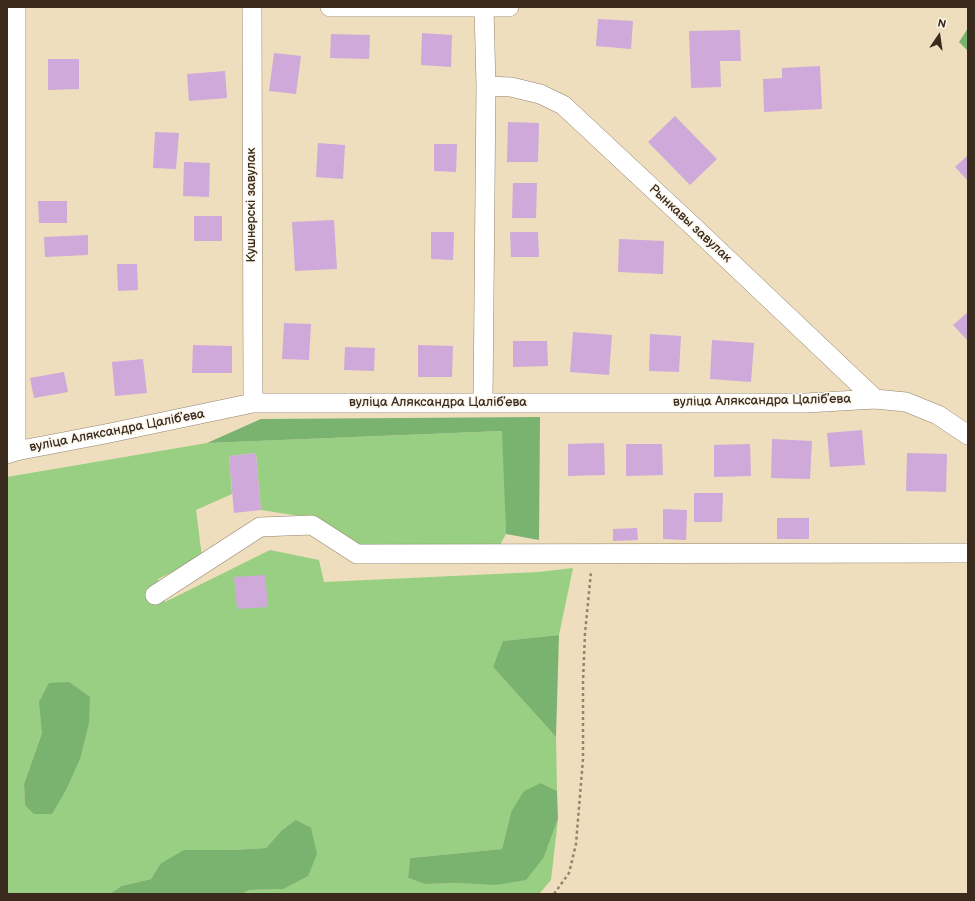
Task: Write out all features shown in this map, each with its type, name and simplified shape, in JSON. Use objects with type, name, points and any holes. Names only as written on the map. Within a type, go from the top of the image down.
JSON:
[{"type":"street","points":[[11,452],[12,239],[16,7]]},
{"type":"street","name":"Кушнерскі завулак","points":[[252,7],[253,403]]},
{"type":"street","points":[[330,7],[509,7]]},
{"type":"street","points":[[484,7],[486,86],[484,402]]},
{"type":"street","name":"Рынкавы завулак","points":[[486,86],[511,88],[540,94],[563,105],[874,399]]},
{"type":"street","name":"вуліца Аляксандра Цалібʼева","points":[[11,452],[253,403],[806,403],[874,399],[906,402],[938,415],[968,435]]},
{"type":"street","points":[[155,595],[260,526],[312,525],[357,554],[968,553]]},
{"type":"path","points":[[554,894],[569,873],[576,844],[583,759],[583,681],[585,633],[593,553]]},
{"type":"green space","points":[[968,28],[968,51],[959,42]]},
{"type":"green space","points":[[540,417],[539,540],[506,534],[502,431],[207,443],[261,419]]},
{"type":"green space","points":[[503,431],[506,534],[500,545],[362,546],[319,519],[261,510],[256,453],[229,456],[232,494],[196,510],[202,557],[158,579],[165,602],[270,550],[319,560],[324,582],[539,572],[573,568],[559,635],[504,641],[493,667],[556,737],[557,791],[541,783],[511,812],[502,849],[410,858],[408,878],[425,884],[460,883],[544,857],[558,819],[551,880],[539,894],[242,894],[249,890],[283,889],[281,831],[266,848],[232,850],[160,864],[151,879],[121,886],[110,894],[7,894],[7,477],[207,443]],"holes":[[[42,733],[25,805],[24,784]]]},
{"type":"green space","points":[[559,635],[556,737],[493,667],[503,641]]},
{"type":"green space","points":[[69,682],[90,697],[89,723],[80,759],[66,790],[52,814],[34,814],[25,805],[24,784],[42,733],[39,702],[49,683]]},
{"type":"green space","points":[[541,783],[557,791],[558,819],[544,857],[526,880],[496,885],[460,883],[425,884],[408,878],[410,858],[502,849],[511,812],[524,791]]},
{"type":"green space","points":[[296,820],[311,828],[317,854],[308,876],[283,889],[249,890],[242,894],[110,894],[121,886],[151,879],[160,864],[184,850],[266,848],[281,831]]},
{"type":"building","points":[[598,19],[633,21],[631,49],[596,46]]},
{"type":"building","points":[[740,30],[741,61],[720,61],[721,87],[691,88],[689,31]]},
{"type":"building","points":[[422,33],[452,35],[451,67],[421,65]]},
{"type":"building","points":[[331,34],[370,35],[369,59],[330,58]]},
{"type":"building","points":[[274,53],[301,56],[296,94],[269,91]]},
{"type":"building","points":[[48,59],[79,59],[79,89],[48,90]]},
{"type":"building","points":[[820,66],[822,109],[764,112],[763,79],[782,78],[782,68]]},
{"type":"building","points":[[225,71],[227,98],[189,101],[187,74]]},
{"type":"building","points":[[675,116],[717,159],[690,185],[648,142]]},
{"type":"building","points":[[508,122],[539,123],[538,162],[507,162]]},
{"type":"building","points":[[155,132],[179,133],[176,169],[153,168]]},
{"type":"building","points":[[318,143],[345,145],[343,179],[316,177]]},
{"type":"building","points":[[434,144],[457,144],[456,172],[434,171]]},
{"type":"building","points":[[968,155],[968,181],[955,167]]},
{"type":"building","points":[[184,162],[210,163],[209,197],[183,196]]},
{"type":"building","points":[[513,183],[537,183],[536,218],[512,218]]},
{"type":"building","points":[[38,201],[67,201],[67,223],[39,223]]},
{"type":"building","points":[[194,216],[222,216],[222,241],[194,241]]},
{"type":"building","points":[[334,220],[337,269],[295,271],[292,222]]},
{"type":"building","points":[[431,232],[454,232],[453,260],[431,259]]},
{"type":"building","points":[[510,232],[538,232],[539,257],[511,257]]},
{"type":"building","points":[[88,235],[88,255],[45,257],[44,237]]},
{"type":"building","points":[[619,239],[664,241],[663,274],[618,272]]},
{"type":"building","points":[[117,264],[137,264],[138,290],[118,291]]},
{"type":"building","points":[[968,312],[968,341],[953,325]]},
{"type":"building","points":[[284,323],[311,324],[309,360],[282,359]]},
{"type":"building","points":[[573,332],[612,335],[609,375],[570,372]]},
{"type":"building","points":[[650,334],[681,336],[679,372],[649,371]]},
{"type":"building","points":[[712,340],[754,343],[751,382],[710,379]]},
{"type":"building","points":[[513,341],[547,341],[548,366],[513,367]]},
{"type":"building","points":[[193,345],[232,346],[232,373],[192,373]]},
{"type":"building","points":[[418,345],[453,346],[452,377],[418,377]]},
{"type":"building","points":[[345,347],[375,348],[374,371],[344,370]]},
{"type":"building","points":[[143,359],[147,393],[115,396],[112,362]]},
{"type":"building","points":[[64,372],[68,392],[34,398],[30,378]]},
{"type":"building","points":[[862,430],[865,465],[830,467],[827,433]]},
{"type":"building","points":[[772,439],[812,441],[810,479],[771,478]]},
{"type":"building","points":[[604,443],[605,475],[568,476],[568,444]]},
{"type":"building","points":[[626,444],[662,444],[663,475],[626,476]]},
{"type":"building","points":[[750,444],[751,476],[714,477],[714,445]]},
{"type":"building","points":[[256,453],[261,510],[234,513],[229,456]]},
{"type":"building","points":[[907,453],[947,454],[946,492],[906,491]]},
{"type":"building","points":[[694,493],[723,493],[722,522],[694,522]]},
{"type":"building","points":[[663,509],[687,510],[686,540],[663,539]]},
{"type":"building","points":[[777,518],[809,518],[809,539],[777,539]]},
{"type":"building","points":[[637,528],[638,540],[613,541],[613,529]]},
{"type":"building","points":[[265,575],[268,607],[237,609],[234,577]]}]
